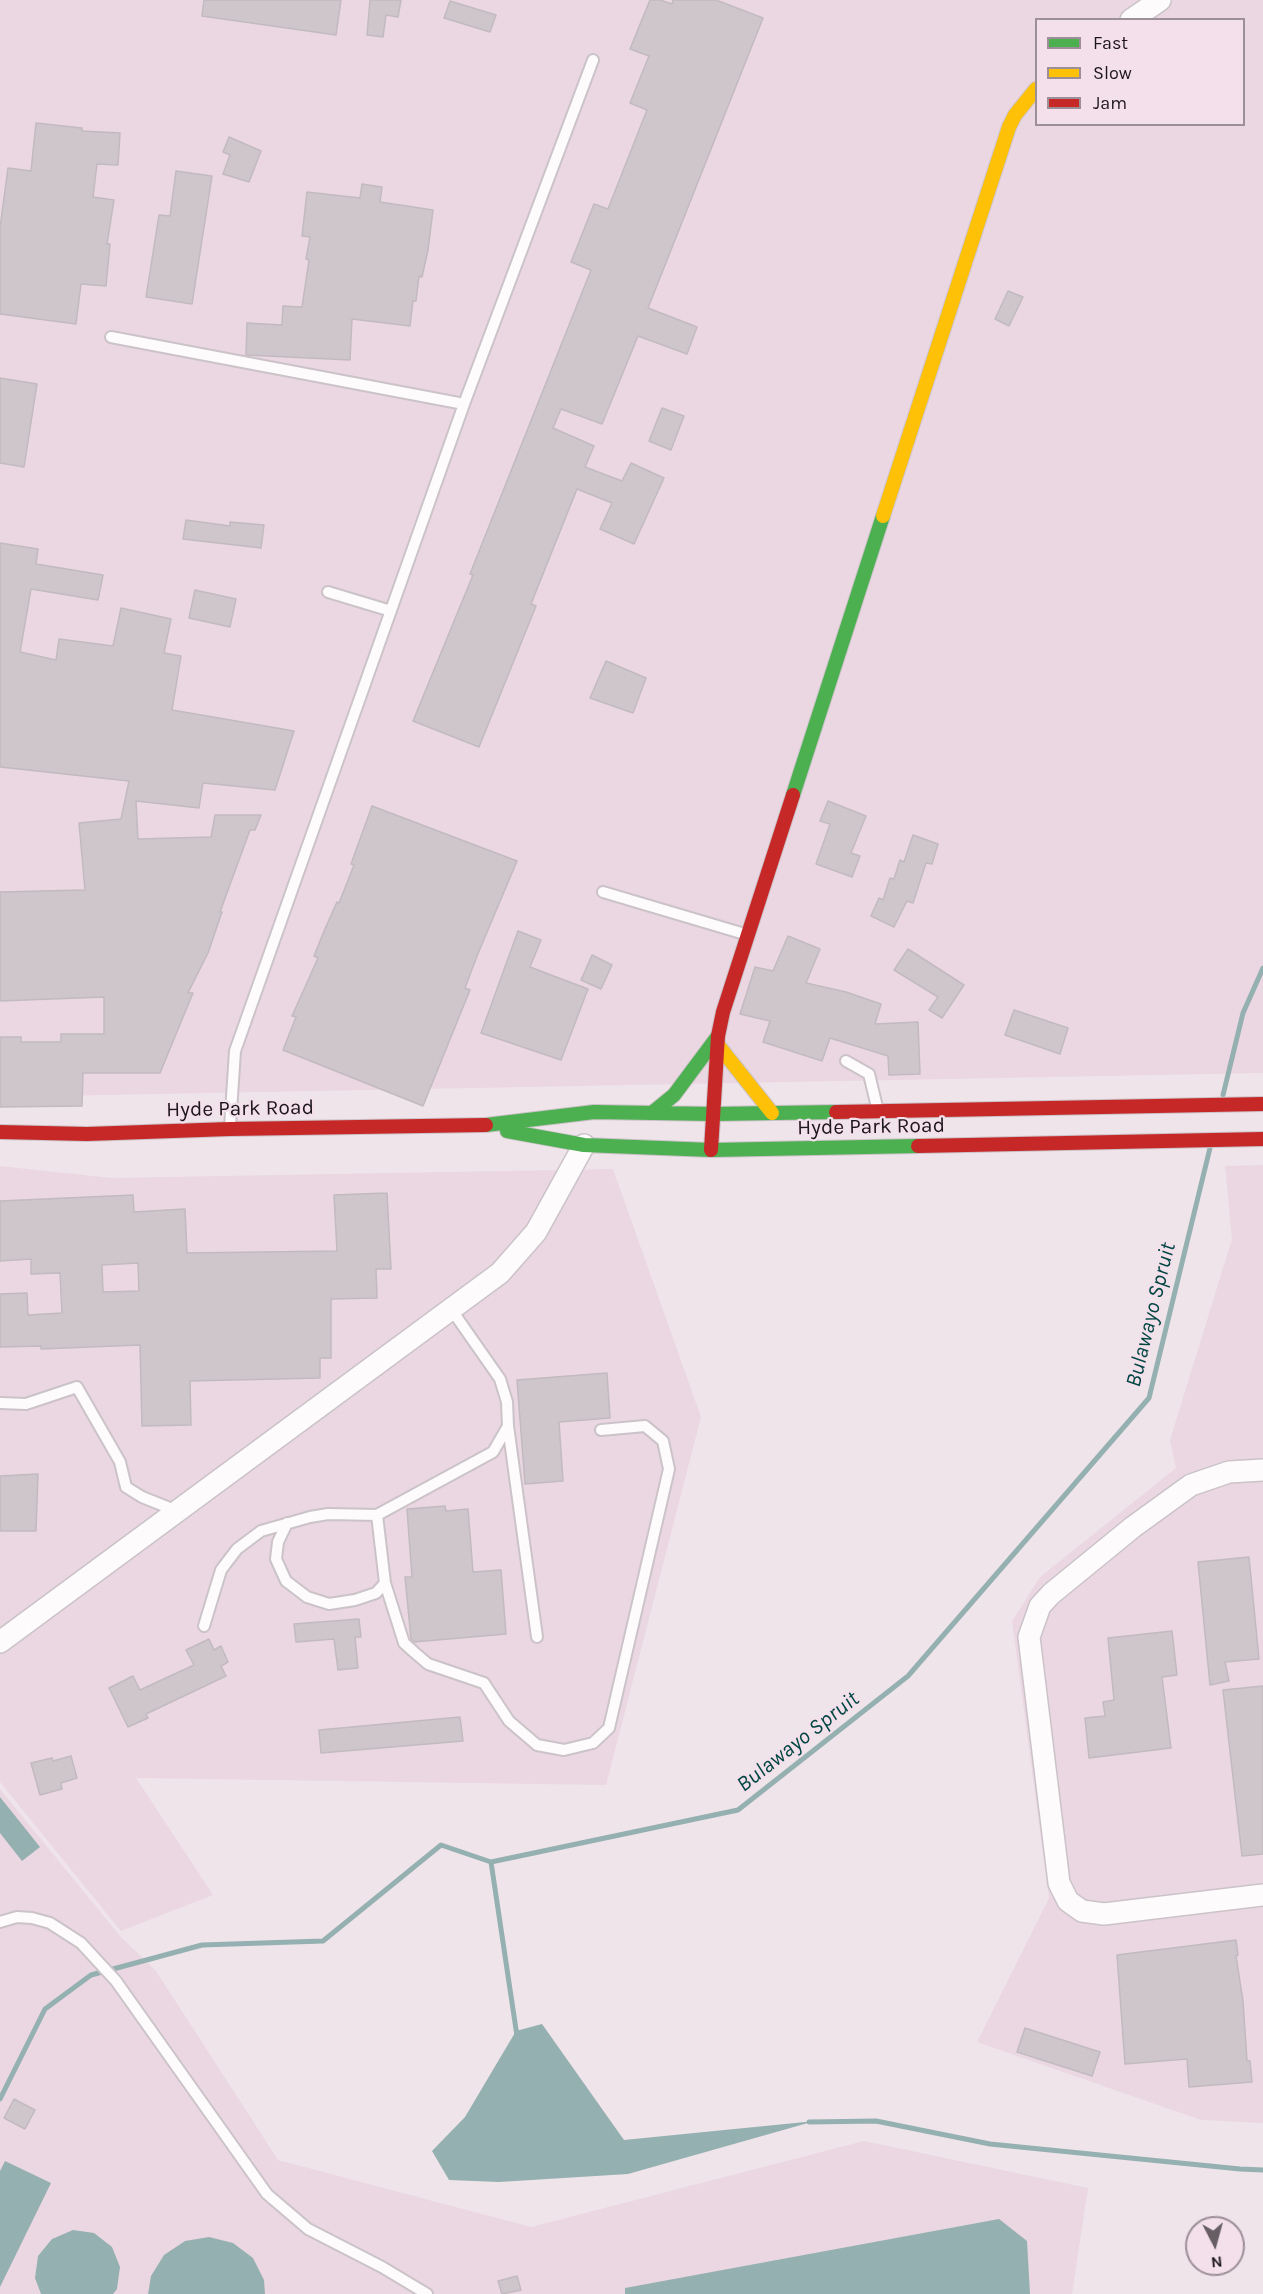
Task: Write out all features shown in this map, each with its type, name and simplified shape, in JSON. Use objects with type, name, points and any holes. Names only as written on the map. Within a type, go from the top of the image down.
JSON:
[{"type":"street","points":[[1134,18],[1160,0]]},
{"type":"street","points":[[711,1150],[718,1040],[723,1012],[1009,127],[1015,115],[1035,90]]},
{"type":"street","points":[[652,1113],[675,1095],[718,1040]]},
{"type":"street","points":[[718,1040],[772,1113]]},
{"type":"street","name":"Hyde Park Road","points":[[0,1132],[87,1134],[230,1129],[481,1126],[594,1112],[714,1114],[1263,1104]]},
{"type":"street","points":[[859,1112],[861,1148]]},
{"type":"street","name":"Hyde Park Road","points":[[481,1126],[584,1145],[711,1150],[1263,1139]]},
{"type":"street","points":[[0,1642],[500,1273],[536,1232],[584,1145]]},
{"type":"street","points":[[1263,1470],[1229,1472],[1191,1485],[1133,1527],[1051,1594],[1040,1606],[1029,1636],[1059,1883],[1068,1901],[1082,1911],[1104,1914],[1263,1895]]},
{"type":"lane","points":[[230,1129],[235,1052],[464,404],[593,60]]},
{"type":"lane","points":[[111,337],[464,404]]},
{"type":"lane","points":[[328,592],[391,611]]},
{"type":"lane","points":[[603,892],[748,935]]},
{"type":"lane","points":[[846,1061],[869,1074],[878,1111]]},
{"type":"lane","points":[[451,1309],[500,1379],[507,1402],[508,1426],[537,1637]]},
{"type":"lane","points":[[0,1403],[26,1404],[77,1387],[120,1462],[126,1487],[142,1497],[177,1511]]},
{"type":"lane","points":[[204,1626],[221,1570],[237,1549],[261,1531],[328,1514],[377,1515],[493,1452],[508,1426]]},
{"type":"lane","points":[[377,1515],[385,1583],[404,1643],[428,1664],[484,1683],[510,1721],[537,1745],[564,1750],[592,1743],[609,1728],[669,1469],[663,1441],[645,1426],[601,1430]]},
{"type":"lane","points":[[287,1523],[278,1542],[276,1559],[286,1581],[307,1597],[330,1604],[355,1600],[376,1593],[385,1583]]},
{"type":"lane","points":[[0,1922],[17,1917],[32,1918],[50,1923],[81,1943],[116,1981],[273,2199],[308,2229],[382,2267],[427,2294]]},
{"type":"shaded area","points":[[0,0],[1263,0],[1263,1073],[0,1097]]},
{"type":"shaded area","points":[[1263,1165],[1263,2123],[1201,2120],[977,2042],[1049,1898],[1012,1621],[1040,1577],[1176,1468],[1170,1440],[1232,1239],[1225,1166]]},
{"type":"shaded area","points":[[0,1166],[111,1178],[613,1169],[701,1417],[606,1785],[136,1778],[213,1895],[121,1931],[0,1782]]},
{"type":"shaded area","points":[[0,1789],[120,1936],[156,1971],[278,2160],[531,2227],[864,2141],[1088,2188],[1072,2294],[0,2294]]},
{"type":"water","points":[[0,1797],[40,1847],[22,1861],[0,1833]]},
{"type":"water","points":[[542,2024],[624,2140],[815,2121],[628,2174],[499,2182],[449,2180],[432,2151],[465,2117],[516,2031]]},
{"type":"water","points":[[5,2161],[51,2183],[0,2287],[0,2171]]},
{"type":"water","points":[[999,2219],[1027,2241],[1030,2294],[625,2294],[625,2288]]},
{"type":"water","points":[[73,2230],[94,2233],[112,2247],[120,2267],[117,2289],[113,2294],[41,2294],[35,2278],[38,2256],[52,2239]]},
{"type":"water","points":[[209,2237],[233,2243],[253,2258],[264,2280],[265,2294],[148,2294],[151,2276],[164,2255],[185,2241]]},
{"type":"building","points":[[204,0],[341,0],[336,35],[202,16]]},
{"type":"building","points":[[370,0],[401,0],[398,17],[386,15],[383,37],[367,35]]},
{"type":"building","points":[[650,0],[672,4],[673,0],[716,0],[763,18],[648,308],[697,327],[687,354],[638,336],[602,424],[561,409],[553,428],[594,446],[585,467],[622,481],[631,463],[664,478],[634,544],[600,529],[612,503],[577,489],[531,604],[536,606],[479,747],[413,721],[473,575],[470,574],[591,270],[571,262],[594,204],[608,209],[647,110],[630,103],[649,56],[630,49]]},
{"type":"building","points":[[450,1],[496,15],[490,32],[444,18]]},
{"type":"building","points":[[36,123],[82,128],[82,131],[120,133],[118,165],[97,164],[93,197],[114,200],[107,244],[110,244],[106,286],[81,284],[76,324],[0,314],[0,228],[8,168],[31,171]]},
{"type":"building","points":[[229,137],[261,151],[249,182],[223,174],[230,155],[223,152]]},
{"type":"building","points":[[176,171],[212,176],[192,304],[146,297],[159,215],[170,216]]},
{"type":"building","points":[[362,184],[382,187],[380,202],[433,210],[428,250],[422,277],[419,276],[416,301],[413,301],[410,326],[352,319],[350,360],[246,355],[247,323],[282,325],[283,306],[302,307],[310,237],[302,236],[307,192],[360,198]]},
{"type":"building","points":[[1008,291],[1023,297],[1009,326],[995,319]]},
{"type":"building","points":[[0,378],[37,384],[24,467],[0,463]]},
{"type":"building","points":[[662,408],[684,416],[671,450],[649,441]]},
{"type":"building","points":[[186,520],[230,526],[230,522],[264,525],[261,548],[183,539]]},
{"type":"building","points":[[0,543],[38,549],[36,564],[103,575],[98,600],[31,589],[20,652],[56,660],[59,639],[113,646],[121,608],[171,619],[164,653],[181,656],[172,710],[294,731],[275,790],[203,783],[199,808],[136,801],[138,839],[211,837],[215,815],[261,815],[255,830],[250,830],[220,912],[222,912],[208,953],[188,993],[193,993],[160,1073],[83,1073],[82,1106],[0,1107],[0,1037],[21,1037],[21,1042],[61,1042],[61,1034],[104,1034],[104,997],[0,1001],[0,892],[85,890],[79,823],[121,819],[129,781],[0,767]]},
{"type":"building","points":[[195,590],[236,599],[230,627],[189,618]]},
{"type":"building","points":[[606,661],[646,678],[633,713],[590,698]]},
{"type":"building","points":[[828,801],[866,816],[851,853],[860,856],[852,877],[816,864],[830,824],[820,821]]},
{"type":"building","points":[[372,806],[517,861],[477,956],[465,988],[470,990],[423,1106],[283,1050],[296,1017],[292,1016],[318,958],[314,956],[354,865],[351,864]]},
{"type":"building","points":[[913,835],[938,844],[932,864],[926,863],[913,903],[907,901],[894,927],[871,916],[879,898],[883,900],[890,878],[894,879],[900,860],[904,862]]},
{"type":"building","points":[[518,931],[541,940],[530,967],[588,989],[561,1060],[481,1033]]},
{"type":"building","points":[[788,936],[820,949],[806,983],[846,992],[881,1004],[875,1024],[918,1022],[920,1074],[889,1075],[888,1056],[830,1038],[822,1061],[763,1042],[770,1021],[740,1014],[755,967],[773,971]]},
{"type":"building","points":[[908,949],[964,985],[942,1018],[929,1010],[938,997],[894,970]]},
{"type":"building","points":[[592,955],[612,965],[601,989],[581,980]]},
{"type":"building","points":[[1014,1010],[1068,1028],[1060,1054],[1005,1035]]},
{"type":"building","points":[[387,1193],[391,1269],[376,1269],[377,1298],[331,1299],[331,1358],[320,1358],[320,1378],[190,1381],[191,1425],[142,1426],[140,1345],[41,1349],[41,1346],[0,1347],[0,1294],[27,1293],[28,1315],[62,1313],[60,1273],[31,1274],[31,1259],[0,1261],[0,1201],[133,1195],[134,1212],[185,1209],[187,1253],[337,1251],[334,1195]],"holes":[[[138,1263],[139,1291],[103,1292],[102,1265]]]},
{"type":"building","points":[[607,1373],[610,1418],[559,1422],[563,1481],[525,1484],[517,1380]]},
{"type":"building","points":[[38,1474],[36,1531],[0,1531],[0,1476]]},
{"type":"building","points":[[445,1506],[446,1511],[468,1509],[473,1572],[501,1570],[506,1634],[414,1642],[411,1639],[405,1577],[412,1577],[407,1509]]},
{"type":"building","points":[[1249,1557],[1259,1659],[1225,1662],[1229,1681],[1210,1685],[1198,1562]]},
{"type":"building","points":[[359,1619],[361,1637],[355,1637],[358,1668],[338,1670],[334,1639],[296,1642],[294,1624]]},
{"type":"building","points":[[1172,1631],[1177,1675],[1162,1677],[1171,1748],[1089,1758],[1085,1718],[1105,1716],[1103,1702],[1114,1700],[1108,1638]]},
{"type":"building","points":[[209,1639],[214,1650],[221,1646],[228,1662],[221,1666],[226,1676],[146,1714],[148,1718],[128,1727],[109,1688],[133,1676],[140,1690],[194,1665],[186,1650]]},
{"type":"building","points":[[1263,1686],[1263,1854],[1242,1856],[1223,1690]]},
{"type":"building","points":[[460,1717],[463,1741],[321,1753],[319,1730]]},
{"type":"building","points":[[71,1756],[77,1778],[61,1783],[62,1789],[40,1795],[31,1763],[52,1758],[53,1761]]},
{"type":"building","points":[[1236,1940],[1247,2061],[1250,2061],[1252,2082],[1189,2087],[1187,2059],[1125,2064],[1117,1955]]},
{"type":"building","points":[[1025,2028],[1100,2052],[1092,2076],[1017,2052]]},
{"type":"building","points":[[14,2099],[35,2110],[25,2129],[4,2118]]},
{"type":"building","points":[[517,2276],[521,2290],[502,2294],[498,2281]]},
{"type":"waterway","name":"Bulawayo Spruit","points":[[1223,1095],[1243,1013],[1263,968]]},
{"type":"waterway","name":"Bulawayo Spruit","points":[[0,2099],[45,2009],[91,1975],[202,1945],[323,1941],[441,1845],[491,1862],[738,1810],[908,1676],[1149,1398],[1210,1148]]},
{"type":"waterway","points":[[491,1862],[517,2036]]},
{"type":"waterway","points":[[809,2122],[876,2121],[990,2144],[1263,2170]]},
{"type":"traffic: fast","points":[[793,795],[883,516]]},
{"type":"traffic: fast","points":[[652,1113],[674,1095],[718,1036]]},
{"type":"traffic: fast","points":[[486,1125],[594,1112],[714,1114],[836,1112]]},
{"type":"traffic: fast","points":[[507,1131],[584,1145],[711,1150],[918,1146]]},
{"type":"traffic: slow","points":[[883,516],[1009,127],[1015,115],[1035,90]]},
{"type":"traffic: slow","points":[[718,1045],[772,1113]]},
{"type":"traffic: jam","points":[[711,1150],[718,1036],[723,1012],[793,795]]},
{"type":"traffic: jam","points":[[836,1112],[1263,1104]]},
{"type":"traffic: jam","points":[[0,1132],[87,1134],[486,1125]]},
{"type":"traffic: jam","points":[[918,1146],[1263,1139]]}]
